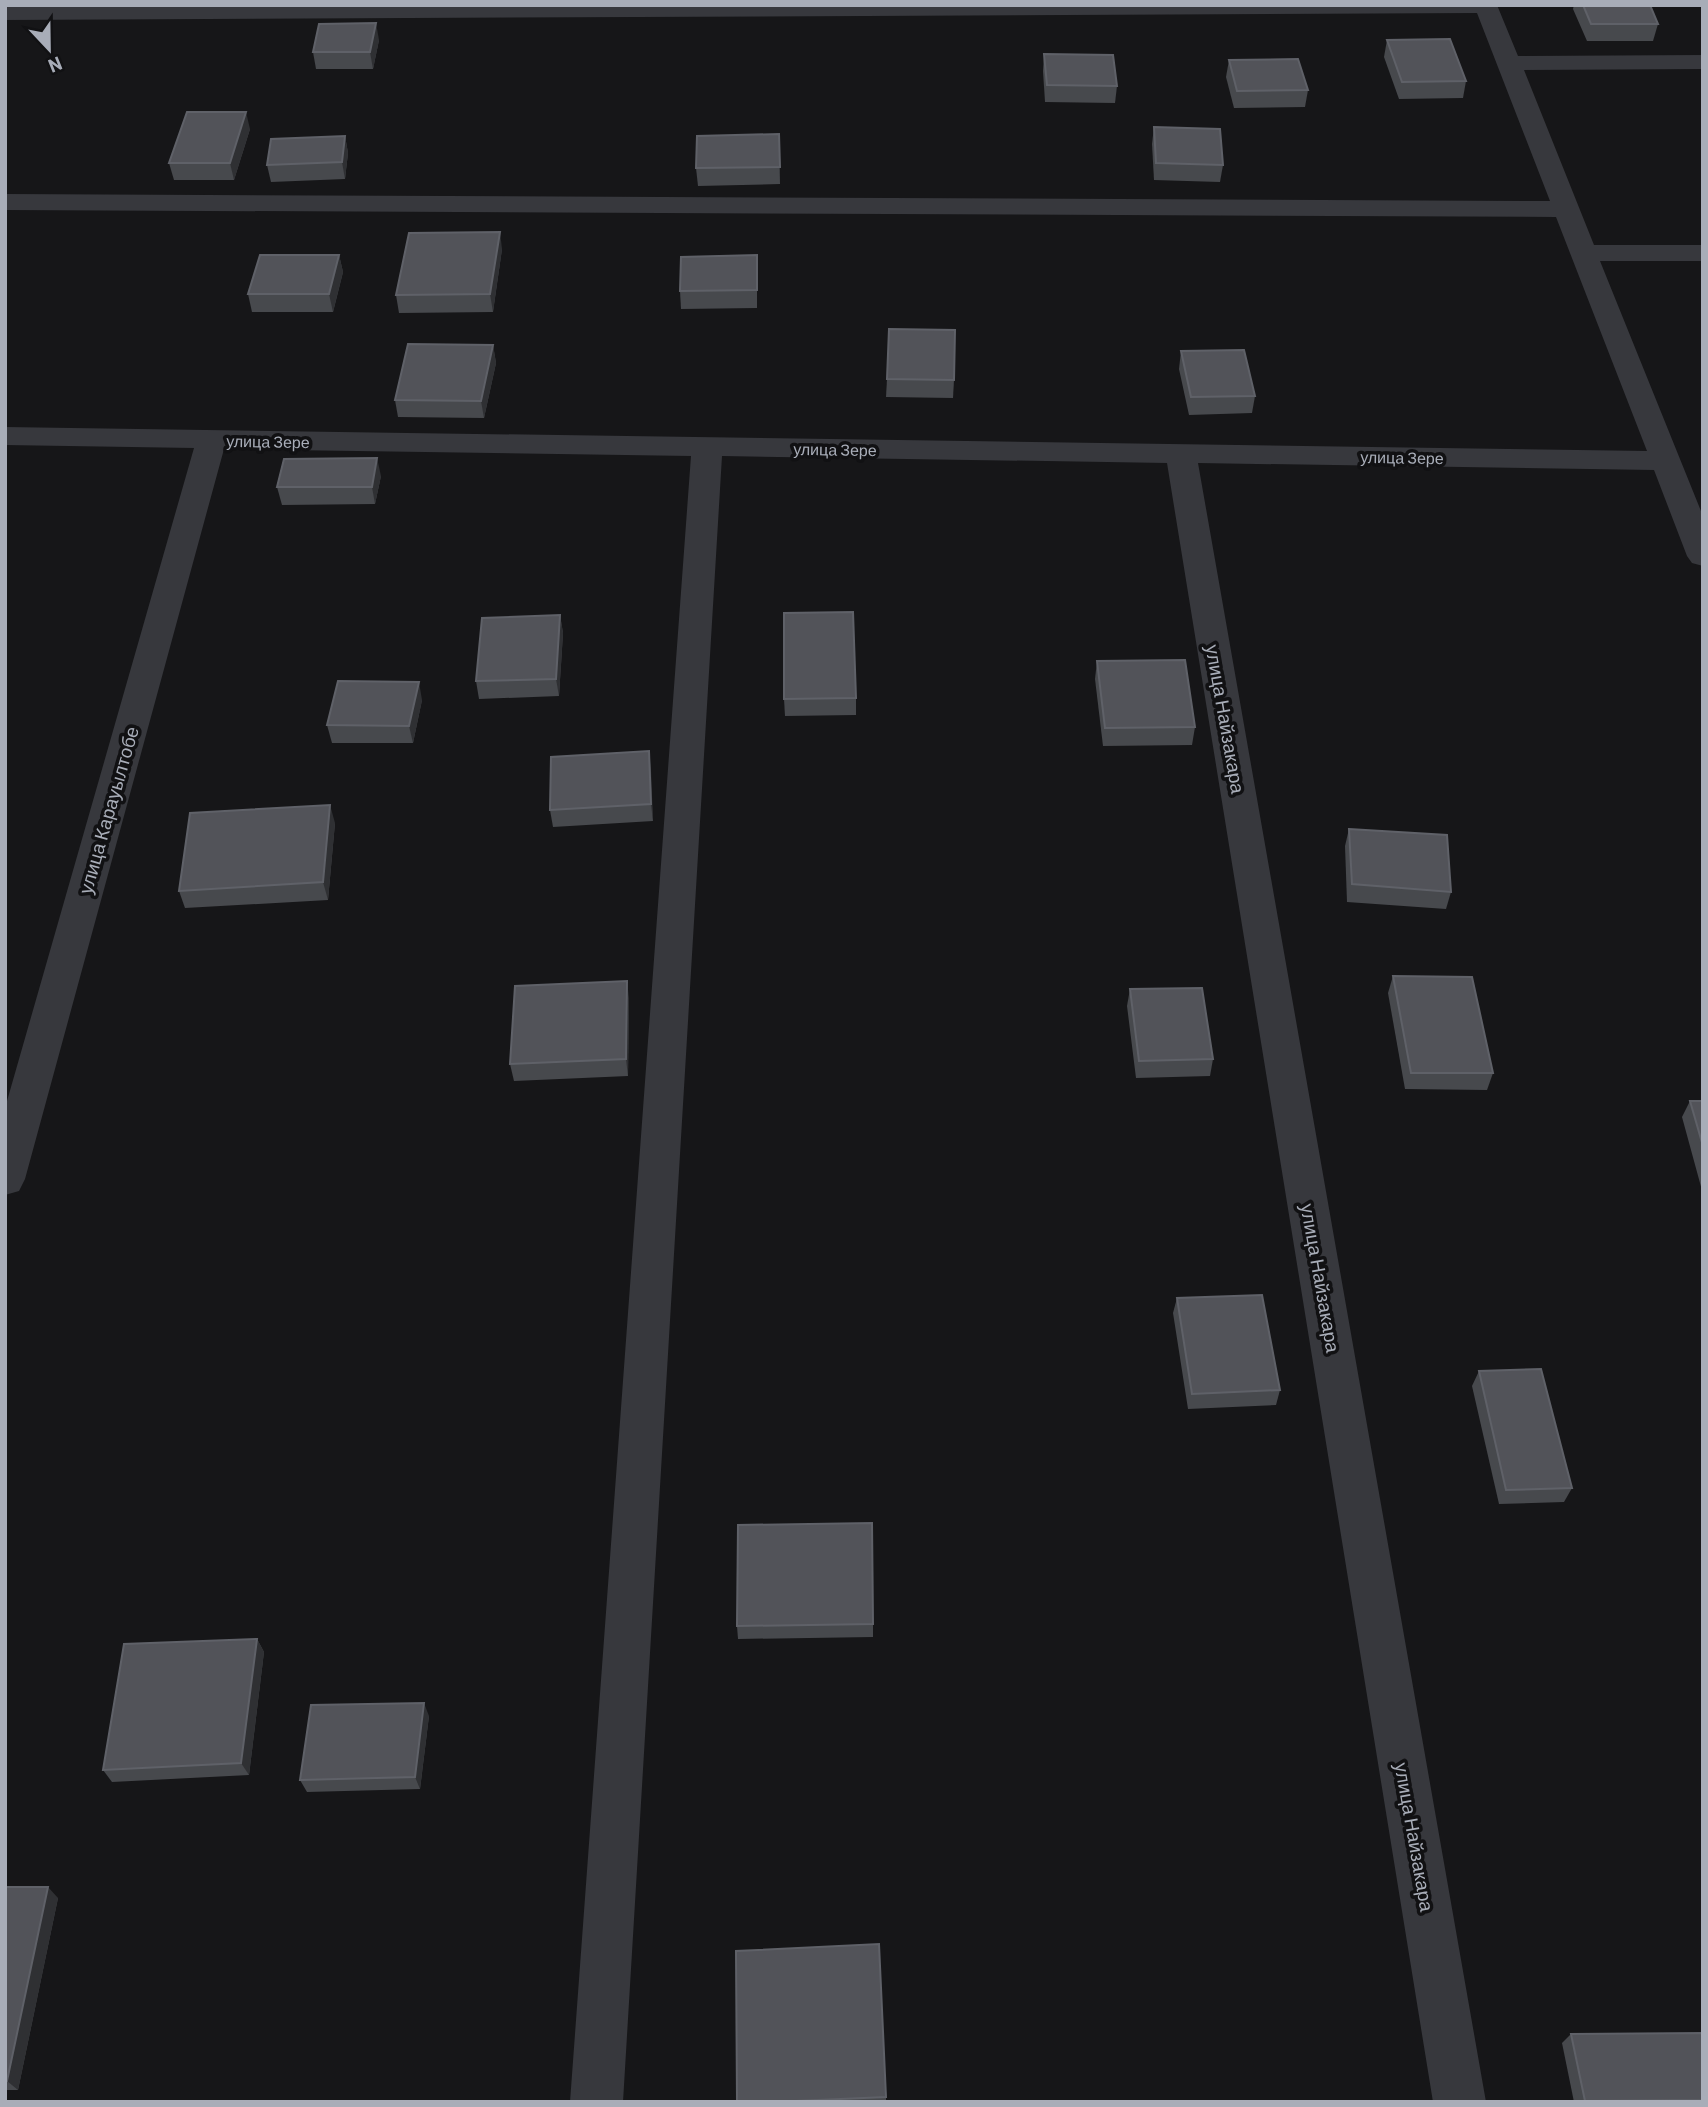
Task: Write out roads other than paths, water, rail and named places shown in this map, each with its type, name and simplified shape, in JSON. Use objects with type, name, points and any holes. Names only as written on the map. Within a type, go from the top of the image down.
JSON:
[{"type":"street","points":[[5,13],[1486,6],[1703,556]]},
{"type":"street","points":[[1510,63],[1703,62]]},
{"type":"street","points":[[5,202],[1566,209]]},
{"type":"street","points":[[1583,253],[1703,253]]},
{"type":"street","name":"улица Зере","points":[[5,436],[1664,461]]},
{"type":"street","name":"улица Карауылтобе","points":[[5,1179],[211,440]]},
{"type":"street","points":[[596,2102],[707,447]]},
{"type":"street","name":"улица Найзакара","points":[[1181,454],[1460,2102]]}]
